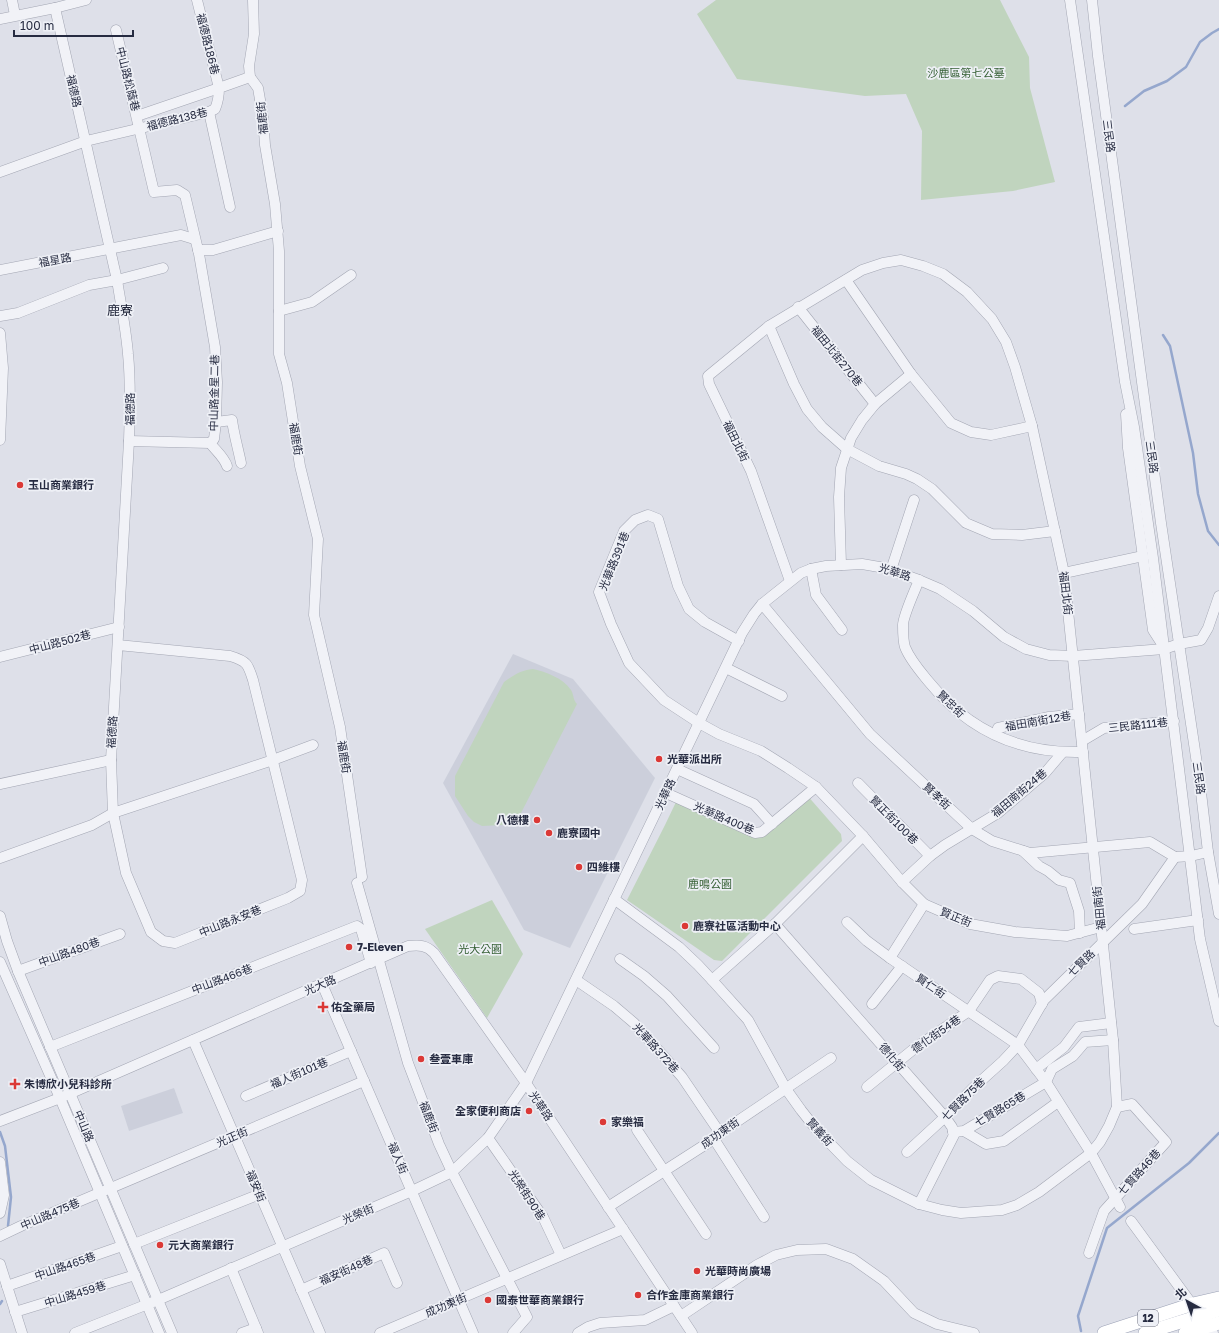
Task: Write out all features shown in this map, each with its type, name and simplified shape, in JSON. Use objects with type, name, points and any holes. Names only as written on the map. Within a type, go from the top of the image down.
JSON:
[{"type":"main road","points":[[1193,1304],[1219,1293]]},
{"type":"main road","name":"12","points":[[1104,1333],[1193,1304],[1219,1298]]},
{"type":"main road","name":"12","points":[[1145,1333],[1219,1310]]},
{"type":"main road","points":[[1186,1333],[1214,1327]]},
{"type":"street","points":[[12,0],[16,15]]},
{"type":"street","points":[[0,19],[86,0]]},
{"type":"street","name":"福德路186巷","points":[[197,0],[219,88]]},
{"type":"street","name":"福鹿街","points":[[253,0],[254,34],[249,66],[250,77],[258,88],[278,231],[280,354],[287,383],[300,466],[318,539],[314,615],[340,727],[360,880],[375,961],[408,1063],[439,1144],[527,1317],[513,1333]]},
{"type":"street","name":"三民路","points":[[1070,0],[1125,382],[1137,442],[1174,721],[1200,939],[1219,1021]]},
{"type":"street","name":"三民路","points":[[1092,0],[1161,523],[1200,784],[1208,852],[1219,914]]},
{"type":"street","name":"福德路","points":[[0,784],[111,760],[129,441],[130,396],[128,354],[125,324],[117,280],[55,8]]},
{"type":"street","name":"中山路松蔭巷","points":[[116,30],[154,192],[177,190],[185,195],[194,239]]},
{"type":"street","points":[[137,116],[250,77]]},
{"type":"street","name":"福德路138巷","points":[[86,141],[209,112],[215,109],[218,104],[219,88]]},
{"type":"street","points":[[209,112],[230,208]]},
{"type":"street","points":[[0,172],[86,141]]},
{"type":"street","points":[[198,250],[213,250],[278,231]]},
{"type":"street","name":"福星路","points":[[0,270],[181,235],[194,239]]},
{"type":"street","name":"中山路金星二巷","points":[[129,441],[210,443],[214,439],[217,382],[215,347],[198,250],[194,239]]},
{"type":"street","name":"福田北街","points":[[790,581],[750,471],[708,384],[708,376],[769,326],[798,307],[862,270],[883,263],[901,260],[923,266],[943,274],[967,292],[992,319],[1006,342],[1015,367],[1032,426],[1064,573],[1073,656]]},
{"type":"street","points":[[1108,269],[1126,265]]},
{"type":"street","points":[[0,316],[18,313],[89,285],[117,280],[163,268]]},
{"type":"street","points":[[279,311],[312,302],[351,275]]},
{"type":"street","points":[[846,280],[911,374],[951,423],[972,432],[991,435],[1032,426]]},
{"type":"street","name":"福田北街270巷","points":[[798,307],[875,404]]},
{"type":"street","points":[[769,326],[794,384],[807,409],[822,427],[847,449],[878,466],[906,474],[917,479],[932,490],[966,523],[992,534],[1022,535],[1055,531]]},
{"type":"street","points":[[0,334],[3,368],[0,440]]},
{"type":"street","points":[[841,564],[839,497],[841,468],[851,438],[862,420],[875,404],[911,374]]},
{"type":"street","name":"三民路","points":[[1125,382],[1128,448],[1142,556],[1153,630],[1164,649]]},
{"type":"street","points":[[216,422],[232,420],[234,437],[241,463]]},
{"type":"street","points":[[210,443],[225,460],[227,466]]},
{"type":"street","points":[[891,570],[914,500]]},
{"type":"street","name":"光華路391巷","points":[[699,723],[664,700],[629,663],[611,624],[599,592],[624,532],[636,520],[648,515],[658,519],[678,586],[689,609],[705,622],[739,641]]},
{"type":"street","points":[[1064,573],[1142,556]]},
{"type":"street","name":"光華路","points":[[692,1333],[526,1083],[747,625],[762,604],[801,573],[811,569],[841,564],[862,564],[891,570],[940,589],[956,598],[1004,637],[1026,649],[1049,655],[1073,656],[1164,649],[1179,644]]},
{"type":"street","points":[[811,569],[816,596],[842,630]]},
{"type":"street","name":"賢忠街","points":[[919,580],[903,623],[905,646],[914,664],[931,685],[953,708],[969,721],[986,731],[1028,747],[1062,753],[1083,752]]},
{"type":"street","points":[[1179,644],[1201,640],[1208,628],[1219,596]]},
{"type":"street","name":"賢孝街","points":[[762,604],[870,734],[972,829],[992,842],[1030,853],[1150,842],[1175,857]]},
{"type":"street","name":"中山路502巷","points":[[0,657],[119,626]]},
{"type":"street","name":"中山路永安巷","points":[[113,813],[126,873],[151,932],[164,941],[175,943],[288,898],[300,891],[302,880],[248,665],[240,659],[230,656],[118,645]]},
{"type":"street","name":"福田南街","points":[[1073,656],[1113,1040],[1117,1107],[1100,1142],[1091,1153]]},
{"type":"street","points":[[726,668],[782,696]]},
{"type":"street","name":"福田南街12巷","points":[[998,728],[1049,717],[1079,714]]},
{"type":"street","name":"三民路111巷","points":[[1082,741],[1104,728],[1174,721]]},
{"type":"street","name":"賢正街","points":[[699,723],[719,734],[761,751],[816,788],[863,836],[902,882],[924,904],[970,924],[1015,932],[1067,936],[1101,927]]},
{"type":"street","points":[[0,858],[92,825],[113,813],[313,746]]},
{"type":"street","name":"福田南街24巷","points":[[972,829],[998,813],[1046,773],[1062,753]]},
{"type":"street","points":[[111,760],[113,813]]},
{"type":"street","points":[[677,769],[754,804],[772,824]]},
{"type":"street","name":"賢正街100巷","points":[[858,783],[930,856]]},
{"type":"street","name":"光華路400巷","points":[[666,793],[755,834],[762,832],[816,788]]},
{"type":"street","points":[[902,882],[930,856],[972,829]]},
{"type":"street","points":[[712,980],[775,924],[863,836]]},
{"type":"street","points":[[1022,851],[1039,866],[1059,880],[1070,883],[1079,911],[1080,932]]},
{"type":"street","points":[[1175,857],[1191,856],[1208,852]]},
{"type":"street","name":"七賢路","points":[[1018,1045],[1044,1000],[1142,904],[1175,857]]},
{"type":"street","name":"賢義街","points":[[614,899],[679,947],[712,980],[748,1020],[786,1089],[816,1129],[847,1161],[871,1180],[919,1204],[942,1210],[961,1213],[1002,1210],[1017,1205],[1039,1192],[1091,1153]]},
{"type":"street","points":[[890,958],[924,904]]},
{"type":"street","name":"中山路","points":[[0,916],[18,971],[172,1333]]},
{"type":"street","points":[[1134,929],[1198,920]]},
{"type":"street","name":"賢仁街","points":[[847,922],[867,941],[890,958],[1018,1045]]},
{"type":"street","name":"德化街","points":[[775,924],[945,1117],[952,1127],[953,1132]]},
{"type":"street","name":"中山路466巷","points":[[50,1047],[357,926],[361,929],[375,961]]},
{"type":"street","name":"中山路480巷","points":[[18,971],[120,934]]},
{"type":"street","name":"光大路","points":[[0,1121],[70,1094],[408,946],[419,945],[428,947],[434,954],[526,1083]]},
{"type":"street","points":[[620,959],[644,976],[667,996],[714,1048]]},
{"type":"street","name":"中山路","points":[[0,962],[60,1098],[159,1333]]},
{"type":"street","points":[[872,1004],[902,966]]},
{"type":"street","points":[[969,1011],[990,980],[998,976],[1021,979],[1039,993],[1042,1004]]},
{"type":"street","name":"光華路372巷","points":[[576,980],[614,1006],[634,1023],[682,1077],[764,1217]]},
{"type":"street","name":"福人街","points":[[322,984],[473,1333]]},
{"type":"street","name":"德化街54巷","points":[[867,1087],[915,1048],[969,1011]]},
{"type":"street","points":[[1036,1069],[1064,1047],[1079,1026],[1111,1023]]},
{"type":"street","name":"福安街","points":[[193,1040],[320,1333]]},
{"type":"street","points":[[1046,1082],[1052,1069],[1073,1056],[1085,1042],[1113,1040]]},
{"type":"street","points":[[1018,1045],[1046,1082],[1091,1153],[1118,1202],[1104,1211],[1089,1253]]},
{"type":"street","name":"七賢路75巷","points":[[907,1152],[1018,1045]]},
{"type":"street","name":"福人街101巷","points":[[246,1096],[351,1051]]},
{"type":"street","name":"成功東街","points":[[608,1207],[717,1136],[831,1058]]},
{"type":"street","name":"光正街","points":[[100,1193],[364,1081]]},
{"type":"street","name":"七賢路65巷","points":[[953,1132],[964,1131],[1046,1082]]},
{"type":"street","name":"光榮街","points":[[76,1333],[158,1300],[412,1191],[452,1172],[488,1138],[526,1083]]},
{"type":"street","points":[[964,1131],[986,1144],[1004,1141],[1058,1102]]},
{"type":"street","name":"七賢路46巷","points":[[1117,1107],[1132,1104],[1166,1142],[1118,1202]]},
{"type":"street","points":[[637,1130],[706,1234]]},
{"type":"street","points":[[919,1204],[954,1135],[953,1132]]},
{"type":"street","name":"光榮街90巷","points":[[488,1138],[543,1217],[561,1255]]},
{"type":"street","points":[[0,1162],[4,1195],[0,1213]]},
{"type":"street","name":"中山路475巷","points":[[0,1236],[100,1193]]},
{"type":"street","points":[[134,1244],[260,1194]]},
{"type":"street","points":[[1131,1221],[1200,1315],[1214,1327]]},
{"type":"street","name":"成功東街","points":[[380,1333],[623,1229]]},
{"type":"street","name":"中山路465巷","points":[[7,1286],[122,1246]]},
{"type":"street","points":[[681,1316],[757,1265],[776,1255],[797,1250],[826,1249],[853,1259],[884,1281],[914,1313],[937,1324],[974,1333]]},
{"type":"street","name":"福安街48巷","points":[[301,1290],[384,1253],[397,1283]]},
{"type":"street","points":[[0,1264],[22,1333]]},
{"type":"street","points":[[231,1268],[257,1330],[242,1333]]},
{"type":"street","name":"中山路459巷","points":[[15,1312],[135,1275]]},
{"type":"street","points":[[578,1333],[588,1327],[600,1323],[645,1320],[674,1306]]},
{"type":"shaded area","name":"鹿寮國中","points":[[513,654],[573,679],[655,778],[570,948],[524,930],[443,783]]},
{"type":"shaded area","points":[[174,1088],[183,1113],[129,1131],[121,1106]]},
{"type":"green space","name":"沙鹿區第七公墓","points":[[716,0],[1000,0],[1029,57],[1030,88],[1055,182],[1013,191],[921,200],[922,131],[906,94],[865,96],[737,79],[697,14]]},
{"type":"green space","points":[[533,669],[549,674],[564,682],[571,690],[577,704],[521,813],[510,823],[482,826],[474,822],[468,816],[455,796],[455,776],[504,682],[514,675]]},
{"type":"green space","name":"鹿鳴公園","points":[[806,794],[841,834],[842,841],[722,961],[714,960],[627,900],[676,802],[742,832],[764,828]]},
{"type":"green space","name":"光大公園","points":[[492,900],[523,954],[487,1018],[425,929]]},
{"type":"waterway","points":[[1125,106],[1144,91],[1167,81],[1186,67],[1200,42],[1219,29]]},
{"type":"waterway","points":[[1163,335],[1170,346],[1193,453],[1198,494],[1208,531],[1219,545]]},
{"type":"waterway","points":[[0,1132],[5,1146],[11,1197],[8,1226]]},
{"type":"waterway","points":[[1081,1331],[1078,1316],[1107,1228],[1189,1163],[1219,1133]]},
{"type":"place","name":"玉山商業銀行","points":[[20,485]]},
{"type":"place","name":"光華派出所","points":[[659,759]]},
{"type":"place","name":"八德樓","points":[[537,820]]},
{"type":"place","name":"鹿寮國中","points":[[549,833]]},
{"type":"place","name":"四維樓","points":[[579,867]]},
{"type":"place","name":"鹿寮社區活動中心","points":[[685,926]]},
{"type":"place","name":"7-Eleven","points":[[349,947]]},
{"type":"place","name":"佑全藥局","points":[[323,1007]]},
{"type":"place","name":"叁壹車庫","points":[[421,1059]]},
{"type":"place","name":"朱博欣小兒科診所","points":[[15,1084]]},
{"type":"place","name":"全家便利商店","points":[[529,1111]]},
{"type":"place","name":"家樂福","points":[[603,1122]]},
{"type":"place","name":"元大商業銀行","points":[[160,1245]]},
{"type":"place","name":"光華時尚廣場","points":[[697,1271]]},
{"type":"place","name":"合作金庫商業銀行","points":[[638,1295]]},
{"type":"place","name":"國泰世華商業銀行","points":[[488,1300]]},
{"type":"district","name":"鹿寮","points":[[120,310]]}]
